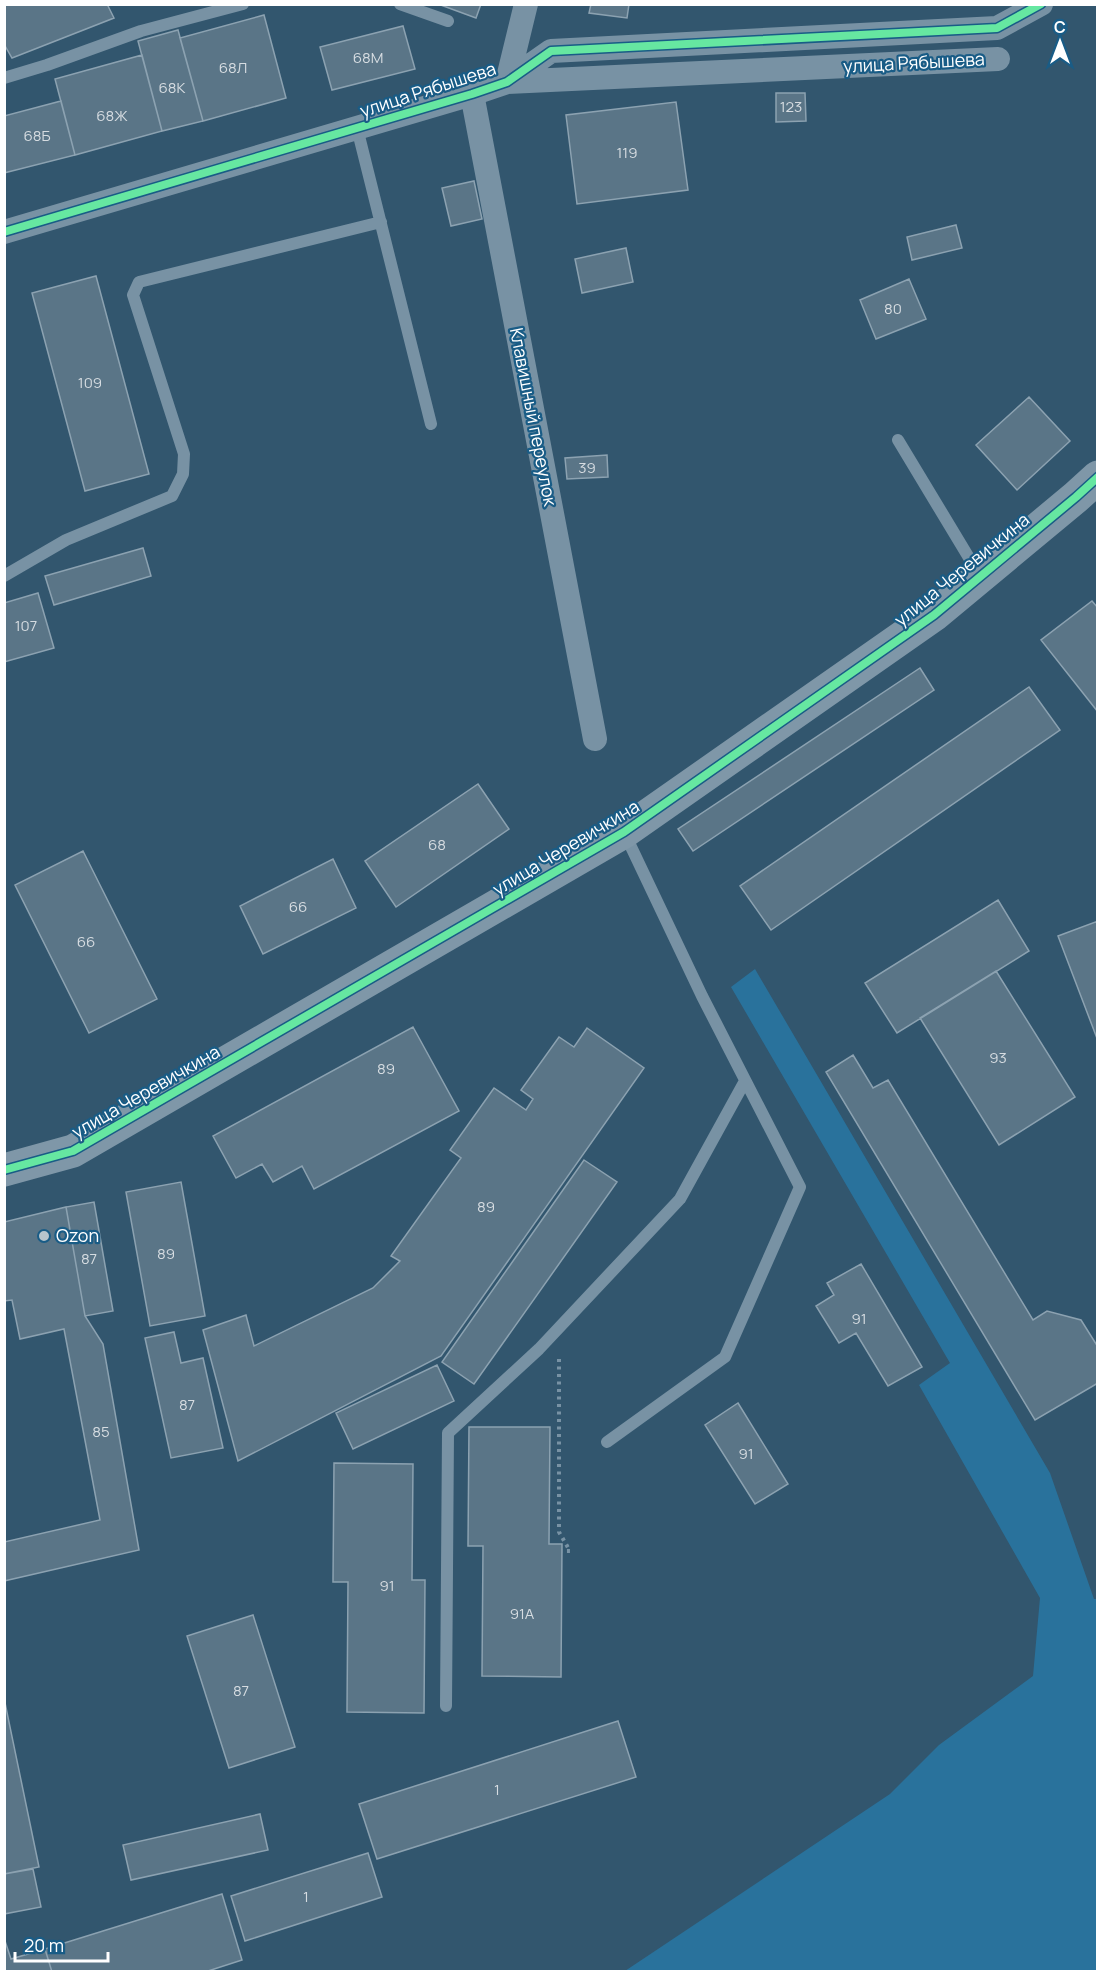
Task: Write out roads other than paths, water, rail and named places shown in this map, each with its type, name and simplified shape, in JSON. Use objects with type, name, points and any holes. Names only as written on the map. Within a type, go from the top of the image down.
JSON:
[{"type":"street","points":[[507,82],[526,4]]},
{"type":"street","name":"улица Рябышева","points":[[997,28],[1003,4]]},
{"type":"street","name":"улица Рябышева","points":[[507,82],[551,51],[997,28],[1041,4]]},
{"type":"street","points":[[680,45],[680,73]]},
{"type":"street","name":"улица Рябышева","points":[[4,232],[507,82],[998,59]]},
{"type":"street","name":"Клавишный переулок","points":[[472,94],[594,739]]},
{"type":"street","name":"улица Черевичкина","points":[[4,1170],[72,1151],[624,832],[934,615],[1098,477]]},
{"type":"lane","points":[[4,78],[141,31],[243,4]]},
{"type":"lane","points":[[400,4],[448,21]]},
{"type":"lane","points":[[357,128],[431,423]]},
{"type":"lane","points":[[4,576],[66,540],[172,496],[183,474],[184,454],[133,295],[139,282],[381,222]]},
{"type":"lane","points":[[898,440],[980,577]]},
{"type":"lane","points":[[607,1442],[725,1357],[800,1187],[702,996],[624,832]]},
{"type":"lane","points":[[446,1706],[448,1433],[559,1328],[680,1199],[745,1081]]},
{"type":"place","name":"Ozon","points":[[44,1236]]}]
